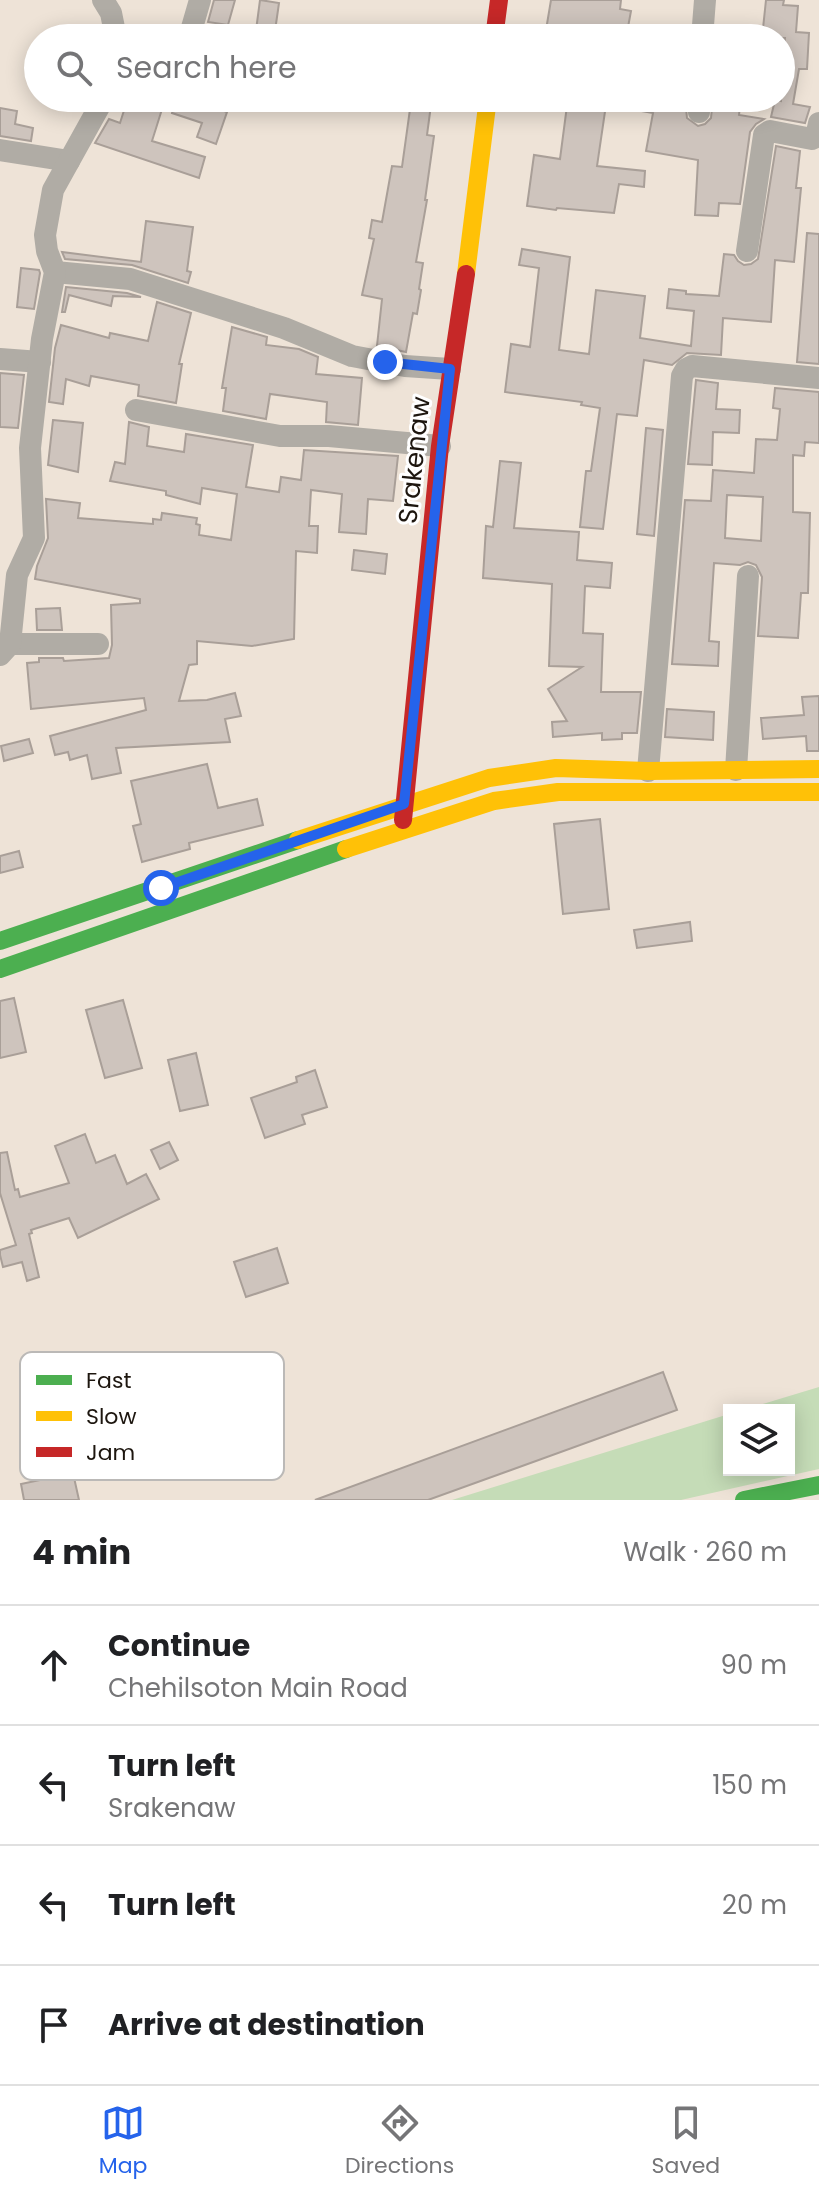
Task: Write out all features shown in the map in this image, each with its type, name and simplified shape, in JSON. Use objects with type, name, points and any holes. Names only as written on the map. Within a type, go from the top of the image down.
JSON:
[{"type":"main road","points":[[496,24],[499,0]]},
{"type":"main road","name":"Srakenaw","points":[[402,830],[440,446],[472,233],[486,112]]},
{"type":"main road","points":[[0,941],[489,778],[556,768],[648,771],[819,769]]},
{"type":"main road","points":[[0,969],[494,801],[558,792],[819,792]]},
{"type":"main road","points":[[744,1500],[819,1485]]},
{"type":"street","points":[[103,0],[113,24]]},
{"type":"street","points":[[193,24],[200,0]]},
{"type":"street","points":[[703,24],[705,0]]},
{"type":"street","points":[[96,112],[53,190],[45,235],[55,272],[30,448],[34,538],[17,575],[5,649],[98,644]]},
{"type":"street","points":[[747,251],[764,135],[770,131],[812,139],[816,137],[819,123]]},
{"type":"street","points":[[0,150],[69,161]]},
{"type":"street","points":[[55,272],[130,279],[284,328],[352,356],[405,366],[450,369]]},
{"type":"street","points":[[0,359],[40,362]]},
{"type":"street","points":[[648,771],[682,376],[692,366],[819,378]]},
{"type":"street","points":[[136,410],[280,436],[329,436],[440,446]]},
{"type":"street","points":[[736,770],[748,576]]},
{"type":"shaded area","points":[[819,1387],[819,1469],[795,1474],[795,1404],[763,1404]]},
{"type":"shaded area","points":[[723,1416],[723,1476],[788,1476],[681,1500],[452,1500]]},
{"type":"building","points":[[214,0],[235,0],[228,24],[208,22]]},
{"type":"building","points":[[260,0],[279,3],[276,24],[257,24]]},
{"type":"building","points":[[551,0],[621,0],[620,9],[631,11],[629,24],[547,24]]},
{"type":"building","points":[[766,0],[784,0],[783,5],[798,6],[796,32],[809,33],[807,69],[799,69],[795,92],[795,24],[763,24]]},
{"type":"building","points":[[795,104],[810,107],[805,123],[771,117],[772,112],[795,112]]},
{"type":"building","points":[[0,108],[17,111],[15,124],[33,128],[31,141],[0,136]]},
{"type":"building","points":[[124,112],[161,112],[152,141],[205,157],[199,178],[95,143],[109,119],[120,123]]},
{"type":"building","points":[[227,112],[216,144],[197,137],[202,123],[172,113]]},
{"type":"building","points":[[410,112],[430,112],[427,135],[434,136],[416,262],[423,263],[421,290],[406,352],[377,346],[382,299],[362,295],[374,239],[369,238],[372,220],[382,222],[392,166],[402,167]]},
{"type":"building","points":[[566,112],[605,112],[597,166],[645,171],[644,187],[619,184],[614,213],[527,206],[534,155],[560,159]]},
{"type":"building","points":[[647,112],[686,112],[687,118],[698,126],[711,118],[712,112],[739,112],[739,115],[764,119],[750,132],[740,204],[719,203],[718,216],[695,215],[698,160],[646,151],[653,113]]},
{"type":"building","points":[[776,146],[800,151],[796,188],[801,188],[794,262],[775,260],[771,322],[723,318],[721,355],[687,353],[672,365],[644,360],[637,416],[617,414],[603,529],[580,527],[586,471],[591,471],[600,408],[581,405],[582,402],[505,392],[511,344],[530,347],[539,268],[519,265],[522,249],[570,257],[559,350],[589,354],[596,290],[645,296],[640,338],[691,346],[694,311],[667,308],[669,289],[686,291],[686,294],[719,296],[724,254],[734,255],[744,265],[758,259]]},
{"type":"building","points":[[146,221],[193,227],[188,283],[132,265],[65,259],[62,252],[141,262]]},
{"type":"building","points":[[807,233],[819,234],[819,364],[797,362]]},
{"type":"building","points":[[21,268],[39,270],[40,273],[34,309],[17,307]]},
{"type":"building","points":[[66,287],[141,297],[113,296],[111,306],[69,295],[65,312],[62,312]]},
{"type":"building","points":[[157,302],[191,313],[179,364],[182,364],[176,403],[138,396],[139,385],[91,376],[89,386],[66,379],[63,404],[49,402],[61,325],[109,338],[110,333],[148,341]]},
{"type":"building","points":[[232,327],[267,337],[266,345],[299,349],[318,357],[316,374],[362,378],[358,425],[326,422],[327,402],[270,394],[266,419],[223,411],[226,388],[222,388]]},
{"type":"building","points":[[0,373],[24,375],[18,428],[0,427]]},
{"type":"building","points":[[696,380],[718,383],[716,409],[740,410],[739,433],[713,432],[712,465],[688,464]]},
{"type":"building","points":[[775,388],[819,392],[819,443],[805,442],[804,456],[793,455],[793,512],[810,513],[808,593],[801,593],[798,638],[758,636],[762,577],[756,565],[748,562],[740,565],[714,563],[709,641],[719,642],[718,666],[672,664],[685,500],[711,501],[713,470],[754,473],[756,439],[777,440],[780,409],[773,408]],"holes":[[[727,495],[763,497],[761,541],[725,538]]]},
{"type":"building","points":[[53,420],[83,423],[78,472],[48,465]]},
{"type":"building","points":[[129,422],[149,427],[147,446],[184,452],[186,434],[253,445],[246,487],[279,492],[281,477],[301,480],[304,450],[398,456],[393,501],[368,499],[366,534],[339,532],[342,494],[311,490],[309,526],[318,526],[317,553],[296,551],[294,639],[252,646],[197,641],[197,664],[189,665],[179,701],[207,700],[235,693],[241,716],[225,719],[230,742],[116,748],[121,773],[92,779],[87,755],[70,760],[68,752],[55,755],[50,736],[146,710],[144,698],[31,709],[27,663],[39,662],[39,658],[63,658],[64,661],[109,658],[112,645],[111,605],[140,603],[140,599],[35,579],[48,538],[46,499],[80,503],[78,518],[153,524],[153,519],[161,520],[162,513],[197,518],[199,535],[231,540],[237,494],[202,488],[200,504],[166,495],[166,491],[110,481],[115,462],[125,464]]},
{"type":"building","points":[[646,428],[663,430],[654,536],[637,534]]},
{"type":"building","points":[[500,461],[521,463],[514,528],[579,532],[577,560],[612,563],[610,588],[585,586],[583,633],[603,634],[601,692],[641,692],[637,733],[622,733],[622,739],[602,740],[602,733],[553,737],[552,722],[567,721],[548,689],[582,667],[549,666],[552,584],[483,578],[486,526],[493,527]]},
{"type":"building","points":[[354,550],[387,554],[385,574],[352,570]]},
{"type":"building","points":[[60,608],[62,630],[37,630],[36,609]]},
{"type":"building","points":[[819,696],[819,751],[807,751],[806,736],[763,739],[761,718],[804,715],[802,697]]},
{"type":"building","points":[[667,709],[714,712],[713,740],[665,737]]},
{"type":"building","points":[[29,739],[33,753],[4,761],[1,746]]},
{"type":"building","points":[[207,764],[218,808],[257,799],[263,825],[189,843],[190,849],[142,862],[133,826],[141,824],[131,781]]},
{"type":"building","points":[[600,819],[609,909],[563,914],[554,824]]},
{"type":"building","points":[[19,851],[23,867],[0,873],[0,856]]},
{"type":"building","points":[[690,922],[692,941],[637,948],[634,930]]},
{"type":"building","points":[[14,998],[26,1052],[0,1058],[0,1001]]},
{"type":"building","points":[[123,1000],[142,1068],[105,1078],[86,1010]]},
{"type":"building","points":[[196,1053],[208,1105],[180,1111],[168,1060]]},
{"type":"building","points":[[315,1070],[327,1107],[302,1115],[305,1124],[265,1138],[251,1098],[297,1082],[296,1077]]},
{"type":"building","points":[[85,1134],[96,1163],[115,1155],[127,1184],[146,1174],[159,1199],[78,1238],[69,1218],[31,1230],[29,1234],[39,1277],[27,1281],[22,1262],[3,1267],[0,1255],[0,1250],[16,1245],[0,1193],[0,1153],[7,1152],[15,1190],[18,1189],[20,1197],[69,1183],[55,1146]]},
{"type":"building","points":[[169,1142],[178,1160],[160,1169],[151,1150]]},
{"type":"building","points":[[277,1248],[288,1283],[246,1297],[234,1262]]},
{"type":"building","points":[[663,1372],[677,1410],[428,1500],[315,1500]]},
{"type":"building","points":[[40,1480],[75,1480],[79,1500],[24,1500],[21,1484]]},
{"type":"traffic: fast","points":[[0,941],[298,840]]},
{"type":"traffic: fast","points":[[0,969],[346,849]]},
{"type":"traffic: fast","points":[[744,1500],[819,1485]]},
{"type":"traffic: slow","points":[[466,274],[486,112]]},
{"type":"traffic: slow","points":[[298,840],[489,778],[556,768],[648,771],[819,769]]},
{"type":"traffic: slow","points":[[346,849],[494,801],[558,792],[819,792]]},
{"type":"traffic: jam","points":[[496,24],[499,0]]},
{"type":"traffic: jam","points":[[403,820],[440,446],[466,274]]},
{"type":"route","points":[[161,888],[404,804],[450,369],[385,362]]}]
